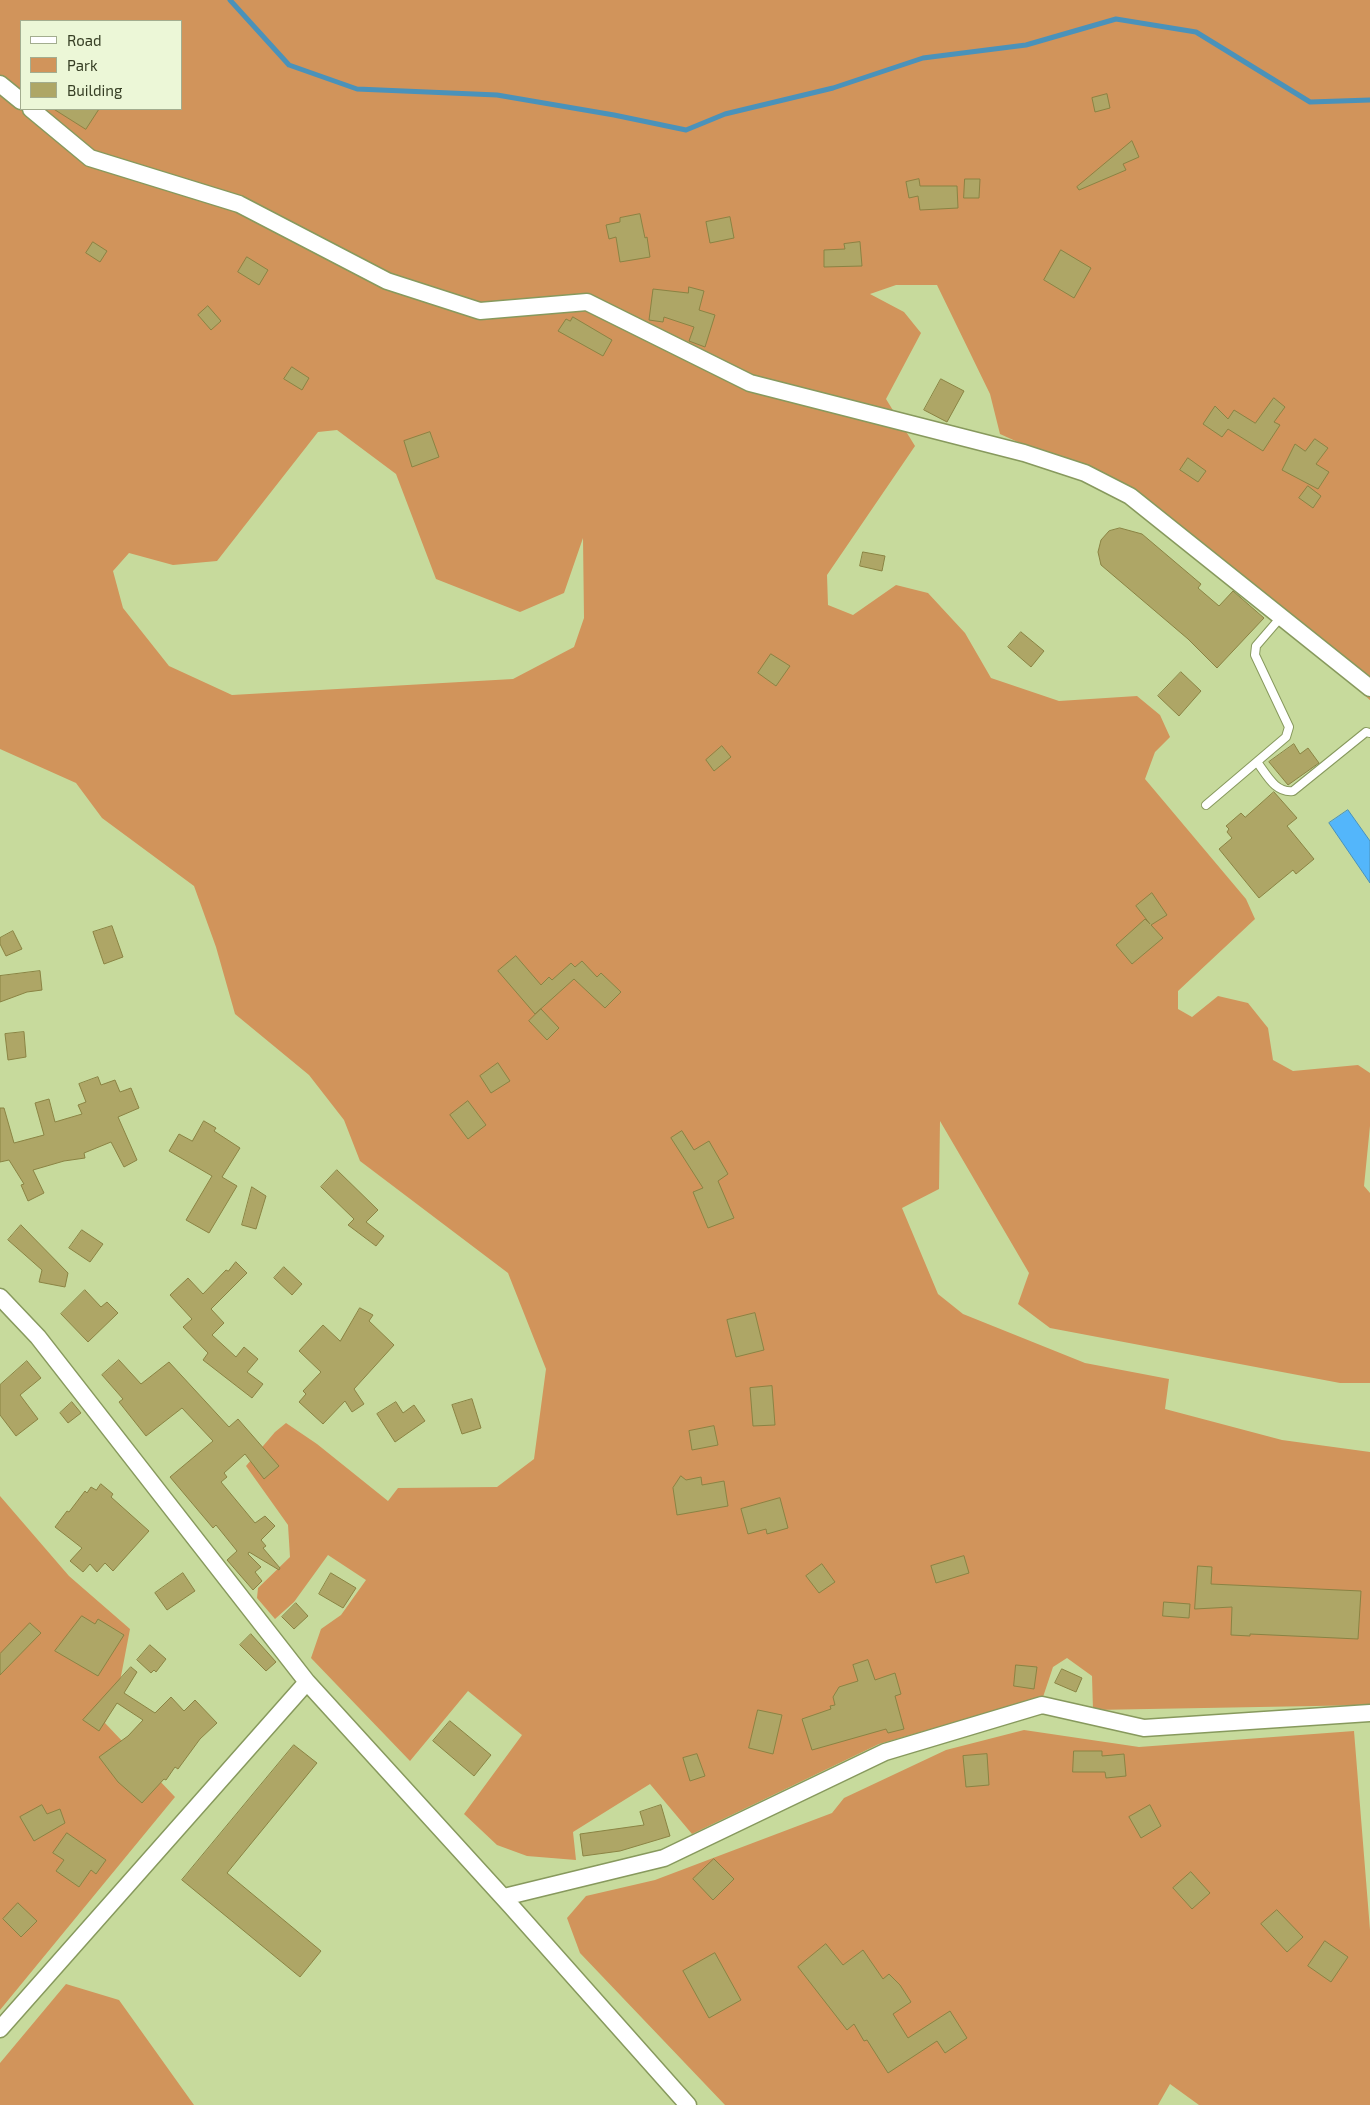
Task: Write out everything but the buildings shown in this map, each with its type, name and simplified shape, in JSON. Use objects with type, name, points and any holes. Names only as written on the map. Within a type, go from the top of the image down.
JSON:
[{"type":"street","points":[[0,84],[20,99]]},
{"type":"street","points":[[32,110],[90,158],[238,204],[387,281],[480,311],[587,302],[750,383],[1024,453],[1085,473],[1130,496],[1370,688]]},
{"type":"street","points":[[0,1297],[38,1337],[307,1682],[504,1897],[688,2105]]},
{"type":"street","points":[[0,2029],[307,1682]]},
{"type":"street","points":[[504,1897],[664,1858],[885,1752],[1042,1706],[1144,1728],[1370,1713]]},
{"type":"lane","points":[[1206,805],[1286,737],[1289,727],[1255,656],[1256,646],[1281,618]]},
{"type":"lane","points":[[1257,762],[1277,787],[1284,792],[1293,791],[1366,732],[1370,733]]},
{"type":"green space","points":[[0,0],[1370,0],[1370,700],[1327,664],[1147,500],[1000,434],[990,394],[937,285],[896,285],[870,294],[904,312],[921,333],[886,399],[915,446],[827,575],[828,605],[853,615],[896,585],[928,593],[965,633],[991,678],[1059,701],[1137,696],[1160,715],[1170,737],[1155,752],[1145,779],[1246,899],[1255,919],[1178,991],[1178,1009],[1192,1017],[1218,996],[1248,1003],[1268,1028],[1273,1060],[1293,1071],[1358,1065],[1370,1073],[1370,1126],[1364,1186],[1370,1193],[1370,1383],[1340,1383],[1050,1328],[1018,1304],[1029,1273],[940,1121],[939,1189],[902,1208],[938,1294],[963,1314],[1085,1363],[1169,1379],[1165,1409],[1282,1440],[1370,1452],[1370,1705],[1093,1710],[1092,1676],[1067,1658],[1053,1667],[1043,1697],[879,1744],[692,1834],[650,1784],[573,1832],[576,1860],[527,1856],[497,1845],[464,1814],[522,1735],[468,1691],[410,1761],[311,1658],[321,1629],[341,1615],[366,1580],[328,1555],[294,1602],[275,1619],[257,1598],[258,1588],[290,1557],[288,1525],[246,1466],[275,1432],[286,1423],[317,1444],[388,1501],[398,1488],[497,1487],[534,1459],[546,1369],[508,1273],[360,1161],[344,1120],[309,1075],[235,1014],[216,947],[194,886],[102,818],[76,783],[0,749]],"holes":[[[337,430],[396,474],[436,579],[520,612],[564,593],[583,538],[584,618],[574,647],[513,679],[232,695],[169,666],[123,608],[113,571],[129,553],[173,565],[217,561],[318,432]]]},
{"type":"green space","points":[[0,1496],[69,1576],[130,1629],[117,1697],[105,1723],[175,1797],[0,2010]]},
{"type":"green space","points":[[1024,1730],[1139,1747],[1354,1731],[1370,1930],[1370,2105],[1199,2105],[1170,2084],[1158,2105],[725,2105],[580,1953],[567,1918],[586,1896],[655,1880],[832,1813],[844,1798],[946,1750]]},
{"type":"green space","points":[[66,1984],[119,2000],[194,2105],[0,2105],[0,2063]]},
{"type":"water","points":[[1348,810],[1370,841],[1370,883],[1329,823]]},
{"type":"waterway","points":[[230,0],[289,65],[357,89],[497,95],[614,115],[686,130],[725,114],[833,88],[923,58],[1026,45],[1116,19],[1196,32],[1310,102],[1370,100]]}]
